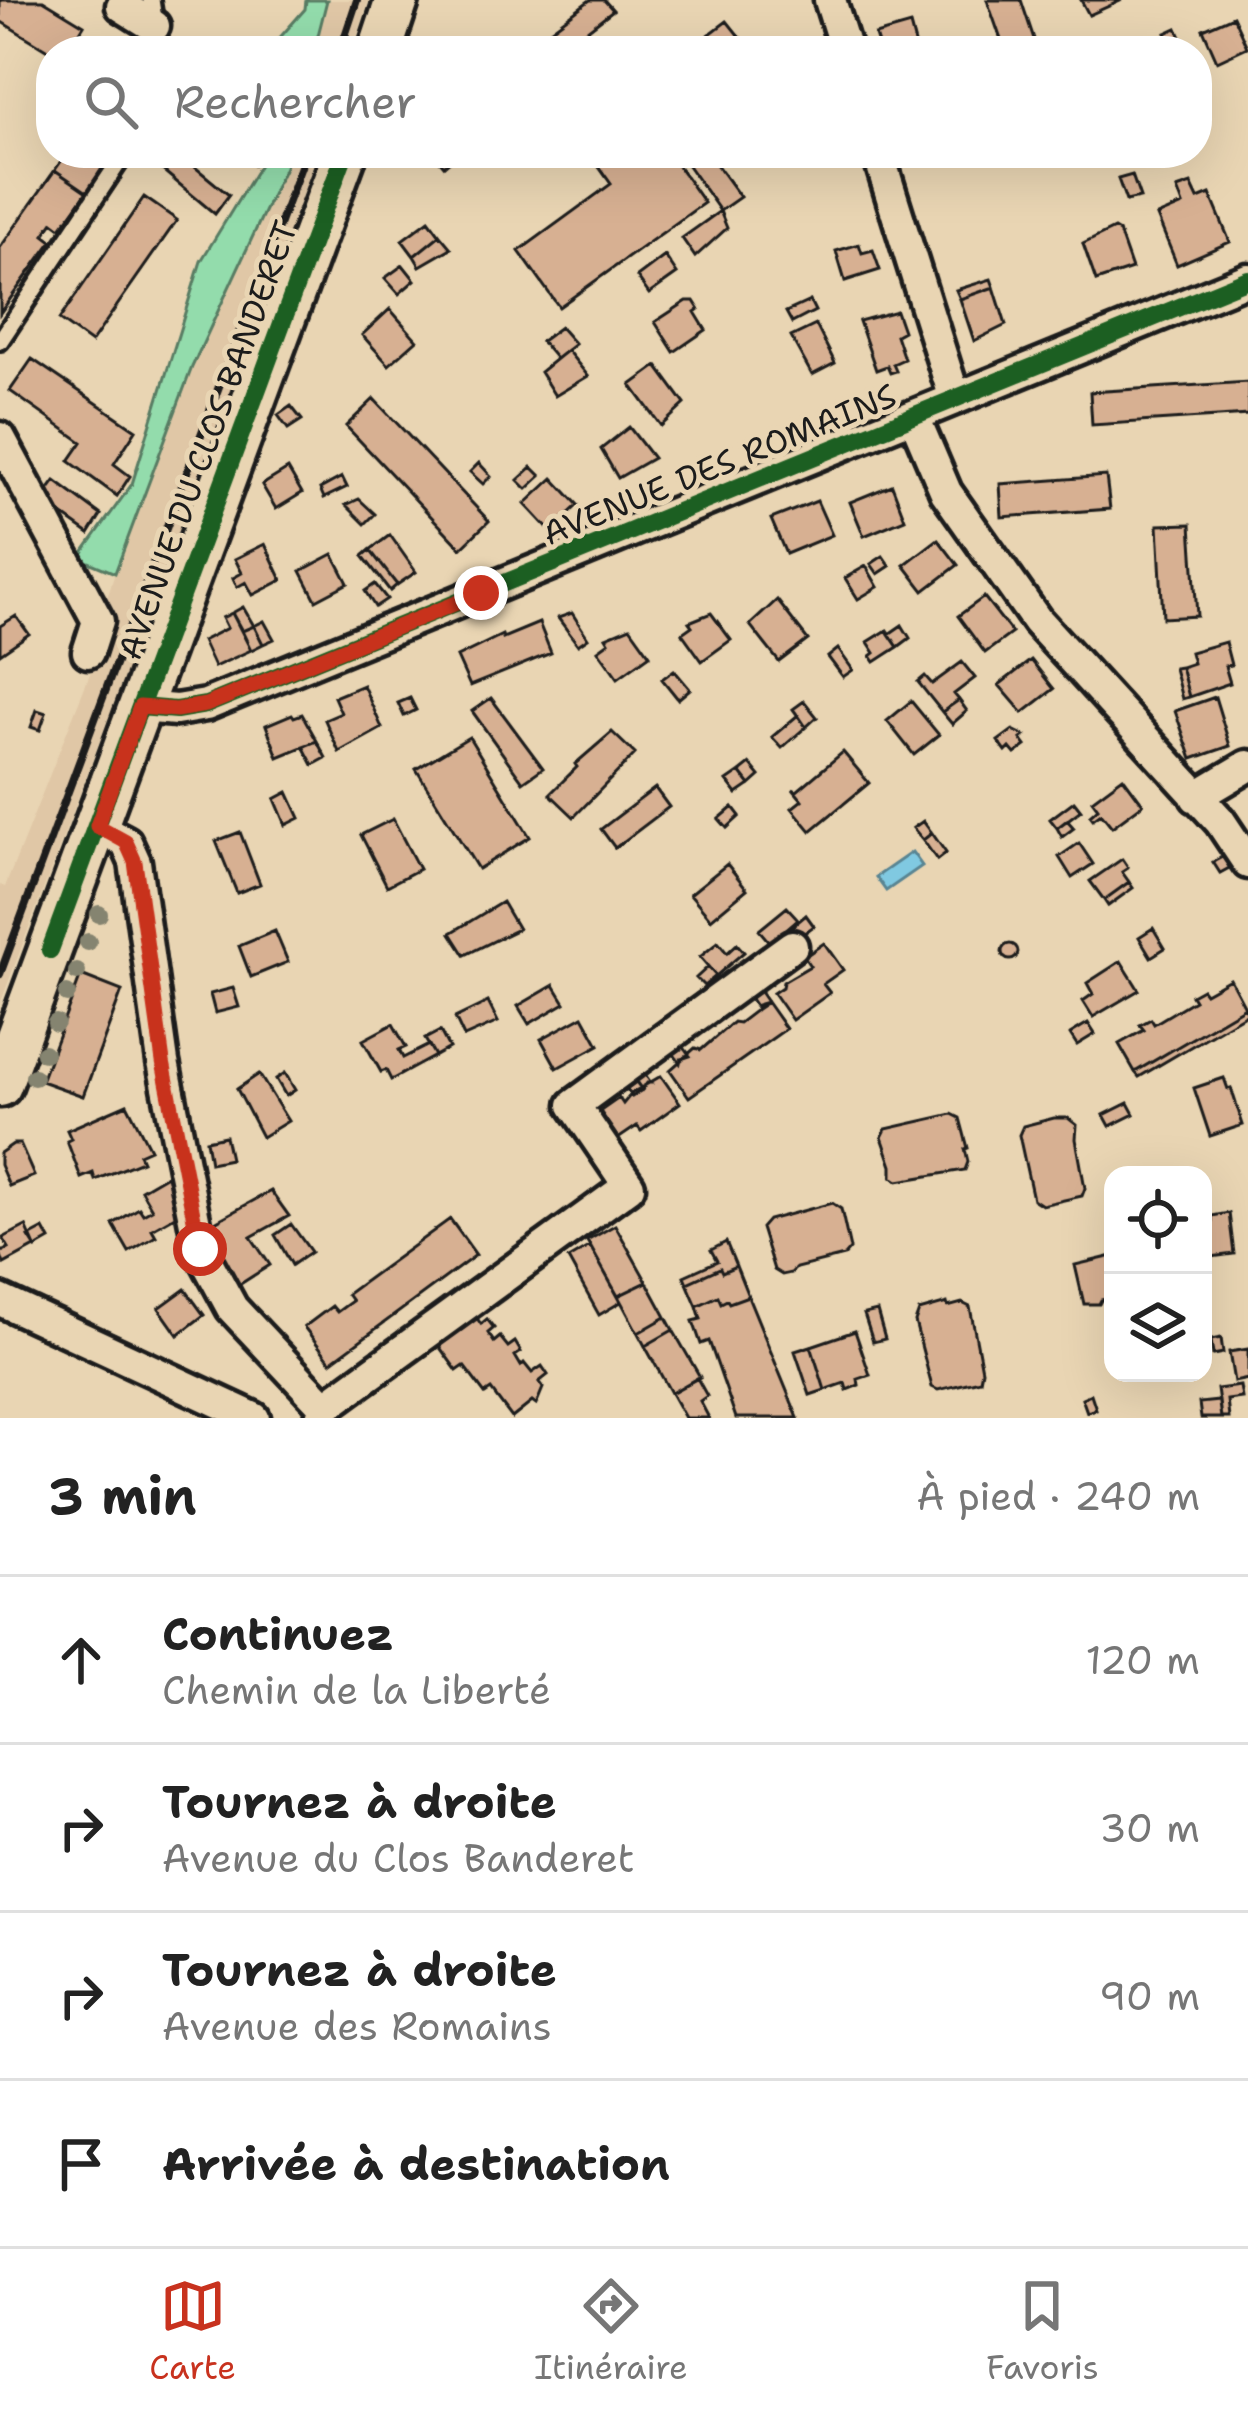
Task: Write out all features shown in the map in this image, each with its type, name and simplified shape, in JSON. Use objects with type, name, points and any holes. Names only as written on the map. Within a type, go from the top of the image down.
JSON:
[{"type":"main road","points":[[385,36],[397,0]]},
{"type":"main road","name":"AVENUE DU CLOS BANDERET","points":[[0,1085],[339,168]]},
{"type":"street","points":[[830,0],[841,36]]},
{"type":"street","points":[[883,168],[955,399]]},
{"type":"street","name":"AVENUE DES ROMAINS","points":[[140,707],[176,710],[206,705],[1248,279]]},
{"type":"street","points":[[914,417],[946,492],[1036,621],[1220,821],[1248,863]]},
{"type":"street","points":[[0,438],[98,621],[88,652]]},
{"type":"street","points":[[1196,797],[1248,766]]},
{"type":"street","points":[[97,826],[126,842],[135,862],[163,1062],[200,1249],[232,1308],[323,1412],[629,1186],[574,1105],[792,946]]},
{"type":"street","points":[[0,1300],[254,1418]]},
{"type":"lane","points":[[0,341],[114,168]]},
{"type":"shaded area","points":[[327,0],[369,0],[357,36],[318,36]]},
{"type":"shaded area","points":[[282,168],[312,168],[0,1004],[0,885],[5,887],[111,621],[104,608],[115,573],[192,367]]},
{"type":"green space","points":[[306,0],[327,0],[318,36],[281,36],[305,9]]},
{"type":"green space","points":[[258,168],[285,168],[192,367],[115,573],[79,558],[132,484],[201,261]]},
{"type":"water","points":[[912,852],[922,866],[886,891],[876,877]]},
{"type":"building","points":[[0,0],[43,0],[84,25],[77,36],[36,36],[36,43],[0,21]]},
{"type":"building","points":[[590,0],[604,0],[613,10],[579,36],[542,36]]},
{"type":"building","points":[[987,0],[1021,0],[1033,36],[1000,36]]},
{"type":"building","points":[[1081,0],[1119,0],[1120,1],[1089,15]]},
{"type":"building","points":[[1233,16],[1247,47],[1217,61],[1212,36],[1206,36],[1203,29]]},
{"type":"building","points":[[727,21],[739,36],[707,36]]},
{"type":"building","points":[[910,25],[913,36],[875,36]]},
{"type":"building","points":[[56,168],[104,168],[87,192]]},
{"type":"building","points":[[160,168],[196,168],[229,195],[215,214]]},
{"type":"building","points":[[600,168],[680,168],[704,203],[559,307],[519,251],[611,184]]},
{"type":"building","points":[[690,168],[719,168],[740,197],[720,211]]},
{"type":"building","points":[[55,170],[87,192],[61,228],[53,222],[44,235],[52,241],[0,313],[0,248]]},
{"type":"building","points":[[1132,175],[1140,198],[1126,201],[1118,179]]},
{"type":"building","points":[[1191,184],[1198,199],[1210,194],[1230,242],[1177,265],[1157,216],[1183,205],[1177,189]]},
{"type":"building","points":[[144,197],[177,220],[91,343],[59,320]]},
{"type":"building","points":[[720,211],[727,228],[695,257],[682,238]]},
{"type":"building","points":[[429,220],[440,235],[414,256],[402,240]]},
{"type":"building","points":[[1114,229],[1132,269],[1096,281],[1083,244]]},
{"type":"building","points":[[440,235],[451,248],[420,266],[414,256]]},
{"type":"building","points":[[859,244],[862,253],[873,250],[880,270],[845,281],[836,251]]},
{"type":"building","points":[[665,256],[677,274],[649,294],[637,277]]},
{"type":"building","points":[[403,265],[415,280],[399,294],[385,278]]},
{"type":"building","points":[[991,279],[994,287],[960,299],[956,290]]},
{"type":"building","points":[[994,287],[1006,325],[974,341],[960,299]]},
{"type":"building","points":[[694,301],[706,330],[674,352],[655,322]]},
{"type":"building","points":[[810,301],[815,311],[792,323],[786,312]]},
{"type":"building","points":[[390,309],[417,340],[389,365],[362,335]]},
{"type":"building","points":[[896,311],[903,331],[896,335],[904,359],[893,364],[896,371],[890,373],[887,366],[876,370],[859,321]]},
{"type":"building","points":[[816,325],[835,363],[812,375],[791,337]]},
{"type":"building","points":[[560,327],[575,344],[556,359],[541,341]]},
{"type":"building","points":[[567,350],[588,376],[555,396],[540,372]]},
{"type":"building","points":[[32,359],[136,430],[114,464],[130,476],[117,496],[69,461],[82,442],[10,391]]},
{"type":"building","points":[[657,366],[685,404],[661,426],[631,385]]},
{"type":"building","points":[[1248,382],[1248,415],[1092,425],[1090,392]]},
{"type":"building","points":[[374,399],[489,521],[461,548],[346,426]]},
{"type":"building","points":[[291,406],[302,420],[288,429],[278,415]]},
{"type":"building","points":[[629,427],[653,458],[618,478],[601,449]]},
{"type":"building","points":[[479,463],[491,476],[483,484],[470,472]]},
{"type":"building","points":[[532,467],[541,476],[527,489],[518,480]]},
{"type":"building","points":[[288,469],[302,493],[276,509],[262,485]]},
{"type":"building","points":[[1106,476],[1110,509],[1002,517],[1000,484]]},
{"type":"building","points":[[342,477],[347,487],[324,498],[320,489]]},
{"type":"building","points":[[553,478],[578,505],[550,531],[525,504]]},
{"type":"building","points":[[55,481],[101,515],[89,534],[41,500]]},
{"type":"building","points":[[892,485],[905,519],[864,536],[850,502]]},
{"type":"building","points":[[359,499],[375,514],[365,524],[346,505]]},
{"type":"building","points":[[817,501],[832,535],[786,554],[771,519]]},
{"type":"building","points":[[1191,524],[1197,616],[1163,618],[1158,525]]},
{"type":"building","points":[[390,535],[416,572],[397,585],[370,550]]},
{"type":"building","points":[[938,539],[958,565],[924,591],[904,565]]},
{"type":"building","points":[[265,544],[282,580],[253,595],[246,582],[237,587],[233,578],[242,573],[235,559]]},
{"type":"building","points":[[370,550],[397,585],[390,591],[363,556]]},
{"type":"building","points":[[333,554],[348,583],[316,600],[301,571]]},
{"type":"building","points":[[883,556],[890,566],[878,574],[871,564]]},
{"type":"building","points":[[866,566],[878,587],[858,599],[845,578]]},
{"type":"building","points":[[375,584],[387,599],[375,607],[365,591]]},
{"type":"building","points":[[984,597],[1012,633],[985,653],[958,616]]},
{"type":"building","points":[[777,600],[808,640],[779,662],[750,625]]},
{"type":"building","points":[[243,607],[254,626],[242,631],[232,613]]},
{"type":"building","points":[[232,613],[251,650],[214,667],[202,641],[227,628],[222,618]]},
{"type":"building","points":[[572,613],[588,638],[578,645],[558,618]]},
{"type":"building","points":[[711,613],[731,640],[702,661],[682,633],[692,626],[689,622]]},
{"type":"building","points":[[16,616],[29,634],[0,654],[0,626]]},
{"type":"building","points":[[264,621],[274,639],[263,644],[254,626]]},
{"type":"building","points":[[539,623],[551,653],[470,686],[457,657]]},
{"type":"building","points":[[902,625],[910,638],[898,647],[889,634]]},
{"type":"building","points":[[254,626],[263,644],[251,650],[242,631]]},
{"type":"building","points":[[630,627],[650,655],[618,678],[598,650],[609,642],[606,637]]},
{"type":"building","points":[[887,630],[898,647],[875,662],[868,642]]},
{"type":"building","points":[[1225,642],[1230,683],[1189,697],[1181,667],[1193,663],[1190,652]]},
{"type":"building","points":[[838,649],[853,670],[843,677],[828,657]]},
{"type":"building","points":[[1031,660],[1054,689],[1023,713],[999,685]]},
{"type":"building","points":[[962,662],[975,678],[954,694],[959,700],[942,712],[918,682],[925,676],[932,684]]},
{"type":"building","points":[[1181,667],[1189,697],[1182,699],[1174,668]]},
{"type":"building","points":[[674,670],[690,689],[678,699],[662,679]]},
{"type":"building","points":[[363,685],[382,728],[339,752],[325,720],[341,713],[334,697]]},
{"type":"building","points":[[1215,697],[1230,746],[1192,759],[1175,711]]},
{"type":"building","points":[[410,698],[416,710],[404,716],[398,703]]},
{"type":"building","points":[[491,698],[543,768],[523,782],[472,711]]},
{"type":"building","points":[[959,700],[967,711],[952,724],[942,712]]},
{"type":"building","points":[[804,701],[817,717],[806,727],[793,709]]},
{"type":"building","points":[[911,701],[939,735],[914,755],[887,721]]},
{"type":"building","points":[[37,710],[46,713],[40,730],[31,727]]},
{"type":"building","points":[[302,714],[317,741],[278,757],[266,725]]},
{"type":"building","points":[[798,715],[806,727],[782,748],[772,737]]},
{"type":"building","points":[[1013,730],[1025,736],[1021,739],[1026,746],[1015,754],[1010,748],[1006,752],[998,741]]},
{"type":"building","points":[[612,732],[635,754],[574,817],[550,794]]},
{"type":"building","points":[[469,737],[530,837],[478,869],[416,769]]},
{"type":"building","points":[[317,741],[326,758],[313,765],[303,746]]},
{"type":"building","points":[[843,752],[869,783],[811,831],[792,808],[802,800],[793,789],[797,791]]},
{"type":"building","points":[[750,764],[760,776],[750,785],[740,772]]},
{"type":"building","points":[[740,772],[750,785],[737,794],[727,781]]},
{"type":"building","points":[[1123,777],[1143,804],[1112,827],[1101,813],[1093,819],[1090,815],[1098,808],[1092,800]]},
{"type":"building","points":[[655,788],[669,807],[615,848],[601,829]]},
{"type":"building","points":[[288,792],[300,818],[286,825],[275,799]]},
{"type":"building","points":[[1074,801],[1081,810],[1057,828],[1050,819]]},
{"type":"building","points":[[733,807],[740,816],[727,828],[719,819]]},
{"type":"building","points":[[393,819],[419,869],[387,886],[361,835]]},
{"type":"building","points":[[1067,820],[1074,828],[1062,837],[1057,828]]},
{"type":"building","points":[[923,821],[932,833],[923,840],[913,828]]},
{"type":"building","points":[[240,832],[260,884],[237,893],[216,841]]},
{"type":"building","points":[[932,833],[946,853],[937,860],[923,840]]},
{"type":"building","points":[[1079,843],[1093,864],[1072,878],[1059,857]]},
{"type":"building","points":[[1226,855],[1233,866],[1220,873],[1213,862]]},
{"type":"building","points":[[1122,859],[1128,868],[1122,872],[1129,882],[1104,900],[1090,881]]},
{"type":"building","points":[[727,864],[747,889],[711,919],[690,894]]},
{"type":"building","points":[[1129,882],[1133,888],[1108,906],[1104,900]]},
{"type":"building","points":[[502,902],[518,929],[465,955],[451,933]]},
{"type":"building","points":[[787,907],[798,919],[770,943],[759,930]]},
{"type":"building","points":[[806,915],[814,926],[796,939],[788,930]]},
{"type":"building","points":[[1153,928],[1165,948],[1151,957],[1139,937]]},
{"type":"building","points":[[275,931],[288,962],[251,977],[239,946]]},
{"type":"building","points":[[718,942],[727,953],[737,944],[744,952],[716,976],[700,957]]},
{"type":"building","points":[[824,943],[843,970],[823,984],[830,993],[792,1020],[773,993],[810,966],[804,957]]},
{"type":"building","points":[[1010,944],[1018,952],[1010,960],[1002,952]]},
{"type":"building","points":[[1121,961],[1139,990],[1093,1017],[1083,1001],[1093,994],[1087,983]]},
{"type":"building","points":[[708,967],[716,976],[704,986],[696,978]]},
{"type":"building","points":[[81,975],[122,991],[83,1096],[41,1081]]},
{"type":"building","points":[[1230,979],[1245,1007],[1135,1072],[1119,1044],[1144,1030],[1140,1025],[1151,1019],[1154,1024],[1194,1000],[1191,995]]},
{"type":"building","points":[[554,985],[565,1003],[529,1024],[518,1006]]},
{"type":"building","points":[[756,986],[767,1002],[757,1009],[746,993]]},
{"type":"building","points":[[233,988],[239,1007],[215,1013],[210,994]]},
{"type":"building","points":[[488,1002],[498,1022],[464,1037],[455,1018]]},
{"type":"building","points":[[767,1002],[786,1029],[689,1097],[670,1070],[695,1048],[701,1050],[733,1022],[739,1023],[757,1005]]},
{"type":"building","points":[[1245,1007],[1248,1013],[1139,1077],[1135,1072]]},
{"type":"building","points":[[583,1016],[599,1045],[557,1068],[541,1039]]},
{"type":"building","points":[[1088,1023],[1095,1034],[1077,1045],[1070,1034]]},
{"type":"building","points":[[393,1024],[406,1047],[399,1050],[403,1058],[429,1045],[435,1056],[391,1080],[386,1070],[381,1072],[363,1040]]},
{"type":"building","points":[[440,1031],[449,1048],[435,1056],[425,1039]]},
{"type":"building","points":[[679,1040],[690,1056],[680,1063],[669,1047]]},
{"type":"building","points":[[640,1067],[651,1083],[642,1090],[631,1075]]},
{"type":"building","points":[[285,1073],[295,1090],[286,1096],[276,1079]]},
{"type":"building","points":[[259,1074],[288,1121],[262,1137],[237,1089]]},
{"type":"building","points":[[631,1075],[642,1090],[632,1097],[621,1081]]},
{"type":"building","points":[[661,1076],[680,1103],[641,1131],[637,1126],[618,1139],[599,1112],[619,1098],[623,1104]]},
{"type":"building","points":[[1224,1078],[1243,1125],[1210,1136],[1194,1088]]},
{"type":"building","points":[[1128,1103],[1134,1114],[1110,1126],[1104,1115]]},
{"type":"building","points":[[127,1104],[150,1149],[139,1154],[142,1161],[95,1180],[93,1173],[81,1178],[67,1130]]},
{"type":"building","points":[[952,1114],[960,1118],[968,1148],[965,1170],[898,1181],[892,1177],[882,1137],[886,1129]]},
{"type":"building","points":[[1068,1118],[1077,1125],[1085,1188],[1082,1196],[1042,1205],[1033,1199],[1019,1135],[1023,1126]]},
{"type":"building","points":[[225,1136],[230,1159],[210,1163],[206,1140]]},
{"type":"building","points":[[20,1144],[34,1176],[9,1186],[0,1153]]},
{"type":"building","points":[[172,1172],[182,1212],[152,1229],[156,1236],[129,1252],[113,1224],[139,1208],[143,1214],[152,1209],[141,1190]]},
{"type":"building","points":[[271,1191],[289,1216],[251,1237],[270,1265],[231,1290],[204,1228]]},
{"type":"building","points":[[832,1203],[841,1209],[850,1249],[844,1256],[782,1275],[774,1270],[761,1228],[768,1220]]},
{"type":"building","points":[[1229,1213],[1234,1254],[1212,1257],[1212,1216]]},
{"type":"building","points":[[450,1219],[476,1255],[331,1362],[304,1327],[332,1306],[337,1312],[352,1301],[347,1294]]},
{"type":"building","points":[[291,1224],[311,1252],[292,1265],[275,1235]]},
{"type":"building","points":[[615,1225],[647,1282],[618,1296],[587,1241]]},
{"type":"building","points":[[26,1226],[35,1247],[4,1264],[0,1253],[9,1248],[3,1238]]},
{"type":"building","points":[[44,1229],[50,1240],[36,1248],[29,1237]]},
{"type":"building","points":[[726,1242],[736,1266],[687,1283],[684,1276],[717,1261],[711,1250]]},
{"type":"building","points":[[590,1246],[621,1302],[599,1315],[568,1259]]},
{"type":"building","points":[[1104,1258],[1104,1299],[1099,1304],[1084,1304],[1075,1265]]},
{"type":"building","points":[[736,1266],[748,1296],[721,1303],[718,1296],[697,1306],[687,1283]]},
{"type":"building","points":[[647,1282],[666,1317],[638,1333],[618,1296]]},
{"type":"building","points":[[185,1289],[204,1315],[178,1335],[159,1308]]},
{"type":"building","points":[[718,1296],[721,1303],[729,1303],[748,1296],[798,1418],[736,1418],[709,1341],[701,1344],[693,1321],[701,1319],[697,1306]]},
{"type":"building","points":[[947,1303],[948,1307],[962,1303],[970,1307],[982,1370],[980,1380],[938,1390],[932,1387],[915,1322],[919,1311]]},
{"type":"building","points":[[877,1311],[885,1339],[873,1342],[864,1314]]},
{"type":"building","points":[[474,1314],[481,1324],[487,1319],[494,1328],[488,1333],[494,1342],[500,1337],[508,1347],[515,1342],[521,1366],[524,1363],[532,1373],[542,1366],[548,1375],[539,1382],[543,1388],[536,1405],[532,1402],[512,1418],[464,1366],[457,1371],[436,1342]]},
{"type":"building","points":[[666,1317],[673,1330],[645,1346],[638,1333]]},
{"type":"building","points":[[673,1330],[700,1377],[671,1393],[645,1346]]},
{"type":"building","points":[[855,1331],[870,1375],[847,1390],[845,1383],[825,1390],[811,1346]]},
{"type":"building","points":[[1221,1338],[1223,1353],[1213,1355],[1212,1340]]},
{"type":"building","points":[[811,1346],[825,1390],[810,1395],[795,1351]]},
{"type":"building","points":[[1248,1349],[1248,1379],[1234,1382],[1229,1352]]},
{"type":"building","points":[[697,1378],[707,1396],[700,1401],[709,1418],[685,1418],[671,1393]]},
{"type":"building","points":[[1240,1386],[1242,1398],[1227,1400],[1229,1418],[1221,1418],[1217,1389]]},
{"type":"building","points":[[1091,1394],[1096,1409],[1087,1412],[1082,1398]]},
{"type":"building","points":[[1219,1401],[1221,1418],[1201,1418],[1199,1403]]},
{"type":"railway","points":[[345,36],[357,0]]},
{"type":"railway","points":[[0,974],[300,168]]},
{"type":"cycle path","points":[[50,950],[339,168]]},
{"type":"cycle path","points":[[140,707],[176,710],[206,705],[1248,279]]},
{"type":"route","points":[[200,1249],[163,1062],[135,862],[126,842],[97,826],[140,707],[187,710],[206,705],[481,593]]}]
